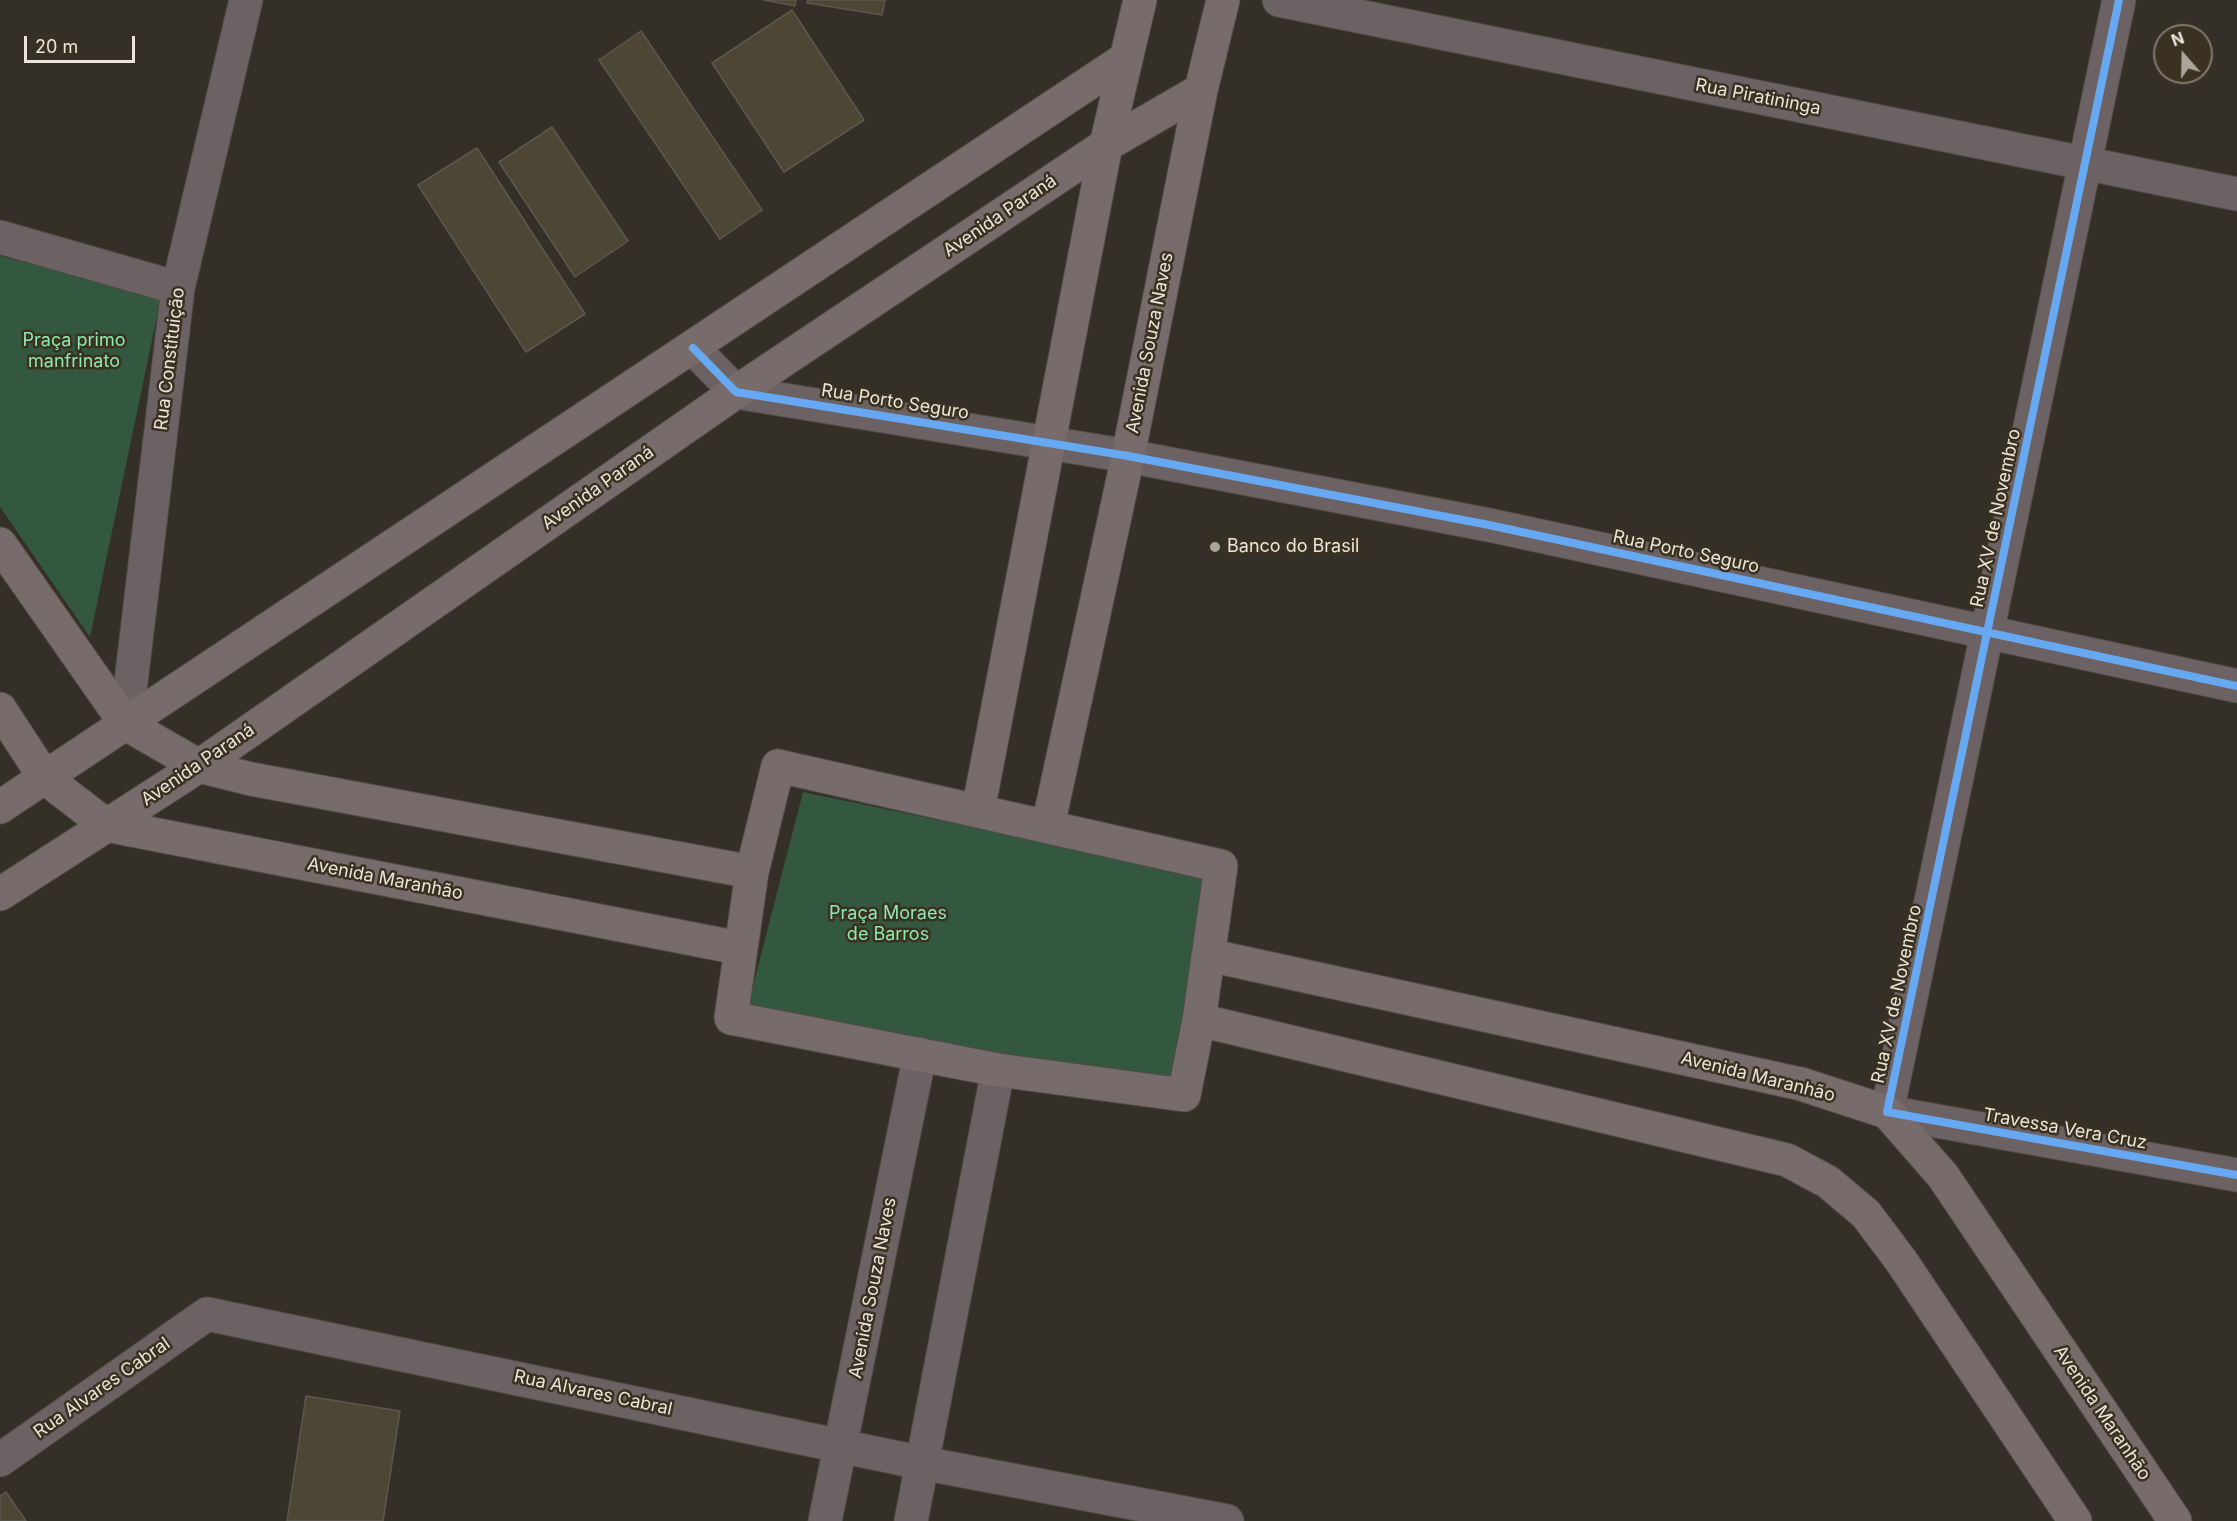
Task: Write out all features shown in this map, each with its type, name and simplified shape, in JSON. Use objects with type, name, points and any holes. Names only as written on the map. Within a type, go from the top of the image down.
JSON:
[{"type":"main road","points":[[978,811],[1106,145],[1140,0]]},
{"type":"main road","name":"Avenida Souza Naves","points":[[1048,826],[1128,456],[1201,90],[1223,0]]},
{"type":"main road","points":[[0,807],[1125,59]]},
{"type":"main road","name":"Avenida Paraná","points":[[0,894],[199,766],[736,392],[1106,145],[1201,90]]},
{"type":"main road","points":[[0,544],[126,724],[199,766],[262,782],[752,872]]},
{"type":"main road","name":"Avenida Maranhão","points":[[0,709],[45,778],[106,825],[739,948]]},
{"type":"main road","points":[[778,766],[1048,826],[1221,866],[1199,1020],[1184,1095],[998,1070],[731,1018],[739,948],[752,872],[778,766]]},
{"type":"main road","name":"Avenida Maranhão","points":[[1208,955],[1801,1084],[1887,1112],[1942,1176],[2175,1521]]},
{"type":"main road","points":[[1199,1020],[1787,1160],[1828,1182],[1866,1214],[1902,1262],[2075,1521]]},
{"type":"street","name":"Rua Constituição","points":[[126,724],[178,288],[246,0]]},
{"type":"street","name":"Rua Piratininga","points":[[1278,0],[2237,194]]},
{"type":"street","name":"Rua XV de Novembro","points":[[1887,1112],[2119,0]]},
{"type":"street","points":[[0,237],[178,288]]},
{"type":"street","points":[[693,348],[736,392]]},
{"type":"street","name":"Rua Porto Seguro","points":[[736,392],[1128,456],[1489,525],[2237,686]]},
{"type":"street","name":"Avenida Souza Naves","points":[[825,1521],[920,1054]]},
{"type":"street","points":[[910,1521],[998,1070]]},
{"type":"street","name":"Travessa Vera Cruz","points":[[1887,1112],[2237,1175]]},
{"type":"street","name":"Rua Alvares Cabral","points":[[0,1460],[207,1314],[841,1444],[922,1463],[1227,1521]]},
{"type":"green space","name":"Praça primo manfrinato","points":[[0,256],[161,297],[90,637],[0,507]]},
{"type":"green space","name":"Praça Moraes de Barros","points":[[803,792],[1204,875],[1176,1089],[746,1013]]},
{"type":"building","points":[[764,0],[796,0],[795,6]]},
{"type":"building","points":[[808,0],[885,0],[882,15],[807,3]]},
{"type":"building","points":[[792,10],[864,120],[784,172],[712,63]]},
{"type":"building","points":[[641,31],[762,210],[720,239],[599,60]]},
{"type":"building","points":[[552,127],[628,241],[575,277],[499,162]]},
{"type":"building","points":[[477,148],[585,314],[526,352],[418,185]]},
{"type":"building","points":[[306,1396],[400,1411],[383,1521],[287,1521]]},
{"type":"building","points":[[6,1492],[26,1521],[0,1521],[0,1496]]},
{"type":"cycle path","points":[[2119,0],[1887,1112],[2237,1175]]},
{"type":"cycle path","points":[[693,348],[736,392],[1128,456],[1489,525],[2237,686]]},
{"type":"place","name":"Banco do Brasil","points":[[1215,547]]}]
